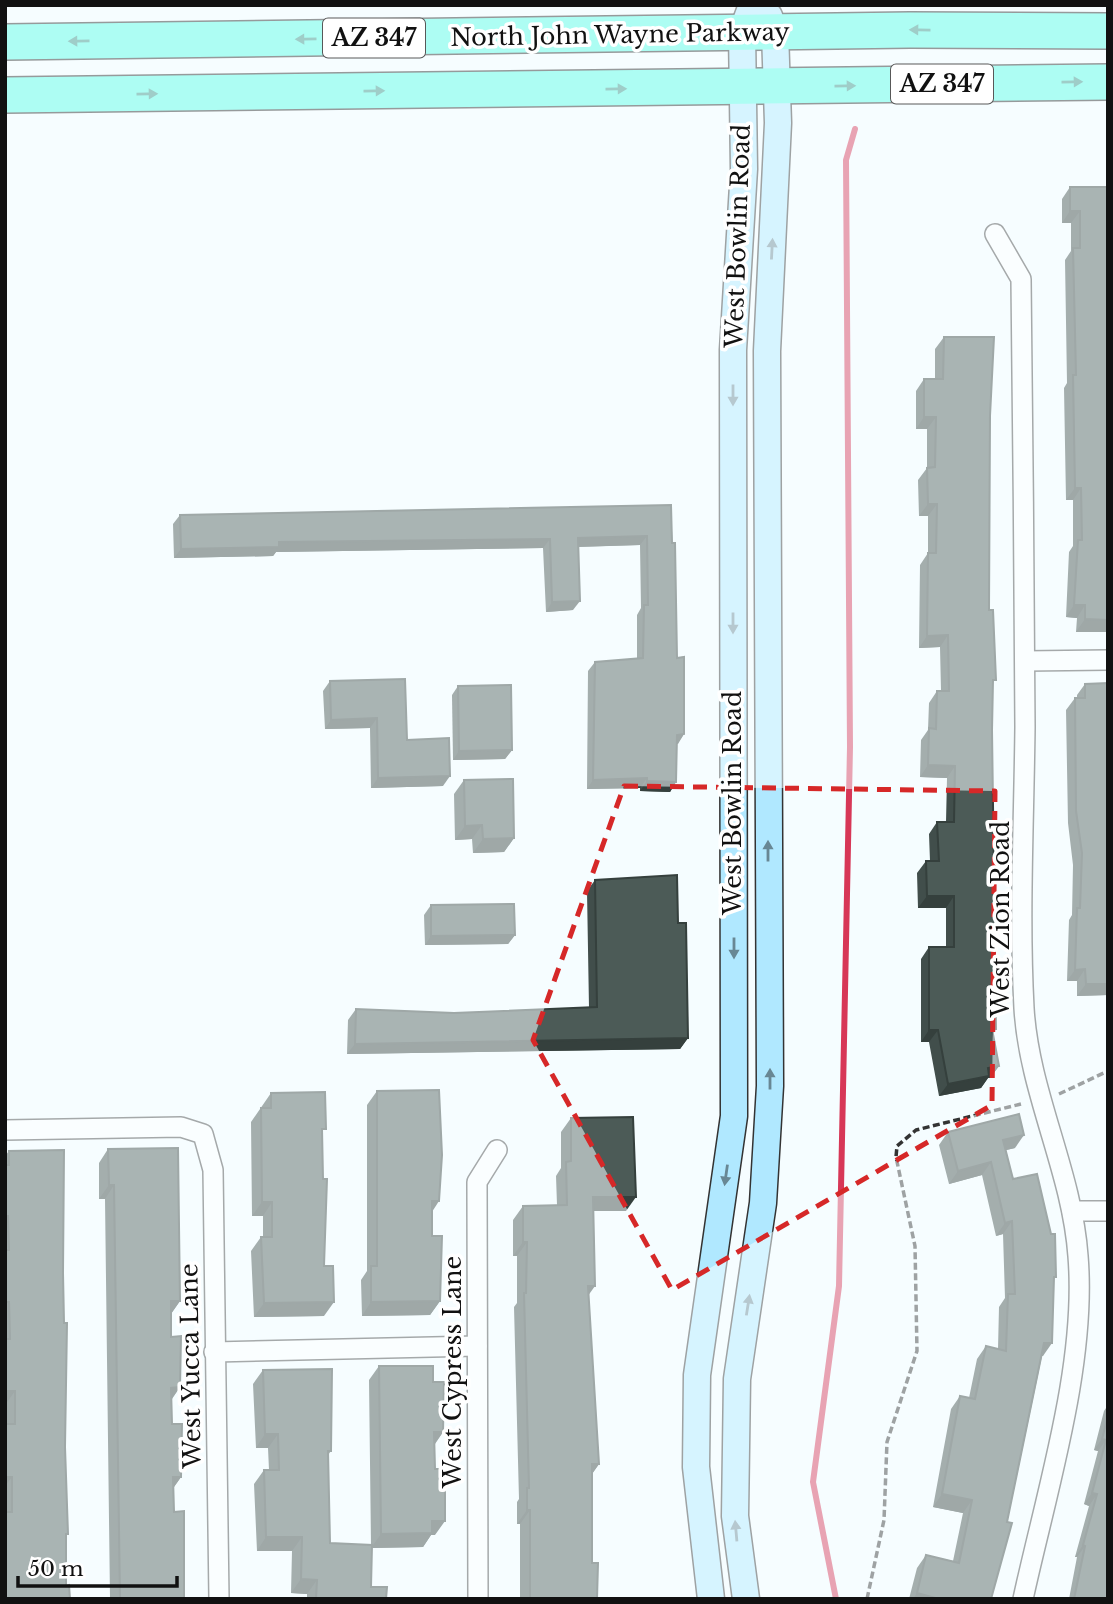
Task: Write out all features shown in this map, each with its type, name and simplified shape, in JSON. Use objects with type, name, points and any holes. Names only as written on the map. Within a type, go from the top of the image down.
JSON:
[{"type":"highway","name":"North John Wayne Parkway","points":[[5,42],[758,19],[1108,31]]},
{"type":"highway","name":"AZ 347","points":[[5,95],[1108,82]]},
{"type":"street","name":"West Bowlin Road","points":[[746,1599],[735,1516],[737,1379],[763,1203],[770,1086],[767,351],[778,170],[776,88],[758,19]]},
{"type":"street","name":"West Bowlin Road","points":[[711,1599],[704,1560],[696,1467],[697,1375],[734,1116],[733,350],[744,169],[742,88],[758,19]]},
{"type":"street","name":"West Zion Road","points":[[995,233],[1021,279],[1025,661],[1024,1007],[1027,1041],[1051,1096],[1079,1256],[1077,1338],[1023,1599]]},
{"type":"street","points":[[1025,661],[1108,660]]},
{"type":"street","name":"West Yucca Lane","points":[[5,1130],[181,1127],[203,1135],[213,1170],[219,1599]]},
{"type":"street","name":"West Cypress Lane","points":[[478,1599],[477,1182],[497,1150]]},
{"type":"street","points":[[1072,1211],[1108,1211]]},
{"type":"street","points":[[214,1352],[477,1346]]},
{"type":"path","points":[[867,1599],[884,1520],[887,1442],[917,1351],[915,1246],[896,1157],[897,1146],[916,1130],[1051,1096],[1108,1071]]},
{"type":"highlighted area","points":[[624,786],[995,791],[992,1105],[672,1290],[533,1040]]},
{"type":"building","points":[[1070,187],[1108,187],[1108,620],[1085,619],[1085,605],[1074,605],[1078,540],[1082,540],[1081,488],[1075,488],[1073,375],[1076,375],[1073,248],[1080,248],[1080,211],[1070,211]]},
{"type":"building","points":[[944,337],[994,337],[990,416],[989,610],[993,610],[996,680],[993,680],[992,730],[996,1029],[992,1029],[999,1066],[988,1068],[989,1076],[948,1084],[938,1030],[929,1030],[929,947],[954,947],[954,896],[927,896],[926,861],[939,861],[937,822],[954,822],[955,766],[928,765],[929,728],[936,729],[937,691],[949,691],[948,635],[927,636],[928,553],[936,553],[937,504],[928,504],[927,468],[935,467],[936,417],[924,417],[924,379],[943,379]]},
{"type":"building","points":[[671,505],[672,543],[675,543],[677,658],[684,657],[684,734],[677,735],[676,782],[647,781],[647,778],[593,780],[595,662],[643,658],[644,605],[648,605],[647,536],[578,538],[580,601],[552,602],[550,539],[279,542],[279,547],[181,549],[180,515]]},
{"type":"building","points":[[405,679],[407,740],[449,738],[450,776],[378,778],[377,718],[331,720],[330,681]]},
{"type":"building","points":[[1108,683],[1108,984],[1086,984],[1085,969],[1075,970],[1082,853],[1076,811],[1075,698],[1085,698],[1085,684]]},
{"type":"building","points":[[511,685],[512,750],[459,751],[458,686]]},
{"type":"building","points":[[513,779],[514,838],[483,839],[482,825],[465,826],[464,780]]},
{"type":"building","points":[[677,875],[678,923],[686,923],[688,1038],[355,1044],[356,1009],[454,1013],[597,1007],[595,880]]},
{"type":"building","points":[[514,904],[515,935],[431,936],[431,905]]},
{"type":"building","points":[[439,1090],[442,1155],[439,1201],[432,1201],[432,1236],[442,1236],[440,1301],[371,1302],[371,1266],[377,1266],[377,1091]]},
{"type":"building","points":[[325,1092],[326,1129],[322,1129],[323,1179],[327,1179],[324,1266],[333,1266],[334,1302],[264,1303],[261,1237],[272,1237],[272,1202],[262,1202],[261,1108],[271,1108],[271,1093]]},
{"type":"building","points":[[1019,1114],[1024,1135],[1003,1140],[1013,1179],[1037,1174],[1051,1234],[1055,1234],[1056,1277],[1052,1343],[1044,1343],[1007,1522],[1012,1523],[991,1599],[939,1599],[917,1593],[926,1555],[959,1563],[972,1500],[942,1494],[960,1396],[975,1399],[986,1346],[1006,1351],[1008,1294],[1015,1294],[1012,1221],[1005,1223],[991,1162],[958,1171],[948,1132]]},
{"type":"building","points":[[633,1117],[636,1197],[593,1197],[595,1286],[588,1286],[599,1464],[592,1464],[592,1563],[598,1563],[597,1599],[530,1599],[524,1293],[527,1242],[523,1242],[523,1206],[567,1205],[566,1162],[571,1161],[571,1118]]},
{"type":"building","points":[[178,1148],[180,1301],[171,1301],[171,1337],[181,1336],[180,1387],[171,1388],[172,1424],[182,1424],[181,1477],[173,1477],[174,1512],[184,1511],[184,1599],[120,1599],[114,1185],[109,1185],[108,1149]]},
{"type":"building","points":[[64,1150],[63,1273],[64,1323],[67,1323],[65,1447],[68,1534],[66,1586],[69,1585],[70,1599],[6,1599],[5,1512],[12,1512],[12,1477],[5,1477],[5,1424],[15,1424],[15,1391],[5,1391],[5,1339],[10,1339],[9,1302],[5,1302],[5,1250],[9,1250],[8,1216],[5,1216],[5,1165],[9,1165],[9,1151]]},
{"type":"building","points":[[379,1366],[433,1366],[433,1382],[444,1382],[443,1432],[434,1432],[435,1469],[445,1469],[445,1521],[432,1521],[432,1533],[381,1534]]},
{"type":"building","points":[[332,1369],[331,1451],[328,1451],[330,1543],[372,1545],[371,1587],[387,1587],[386,1599],[316,1599],[317,1580],[301,1579],[302,1537],[266,1537],[264,1470],[279,1470],[278,1434],[265,1434],[263,1370]]},
{"type":"building","points":[[1108,1416],[1108,1599],[1074,1599],[1085,1546],[1083,1545],[1097,1494],[1092,1493],[1106,1440],[1102,1439]]},
{"type":"waterway","points":[[836,1599],[813,1482],[839,1286],[850,747],[846,160],[855,129]]}]
